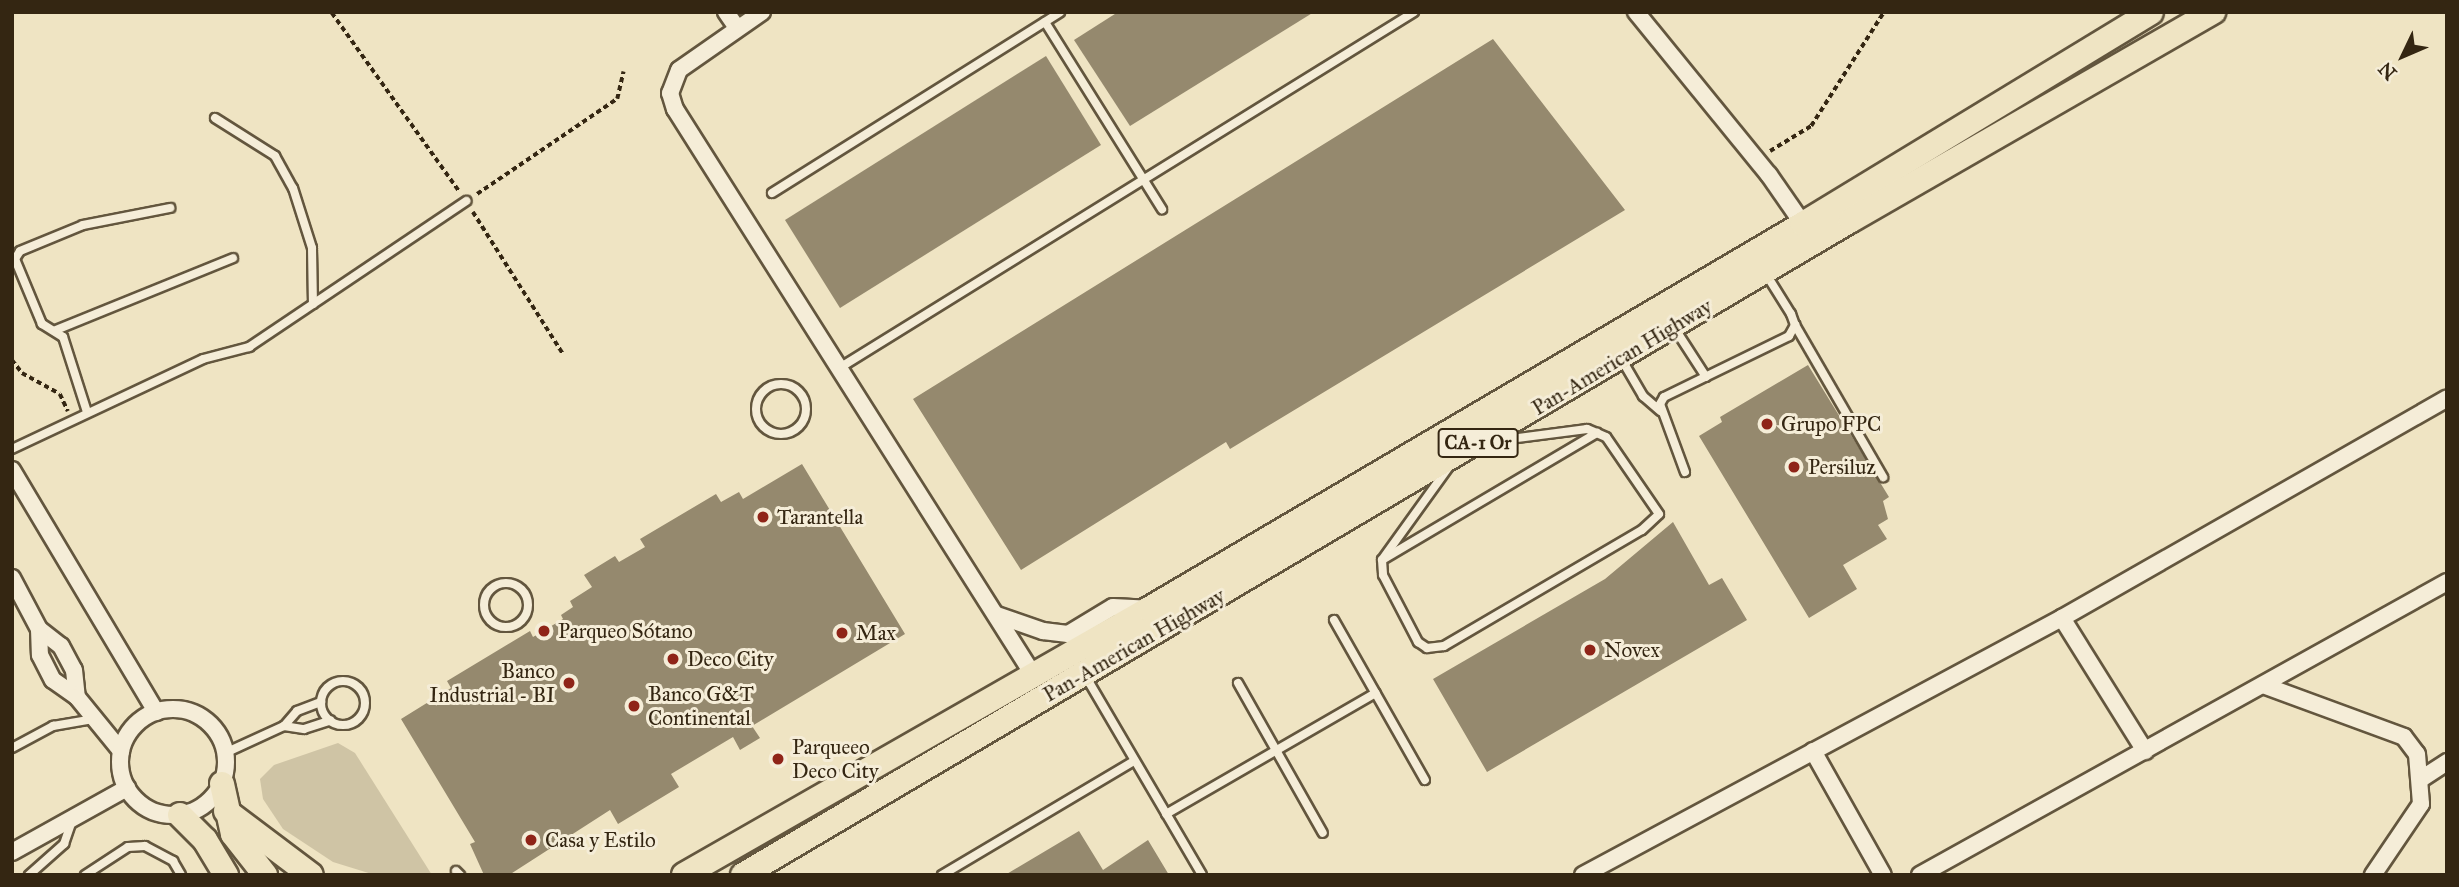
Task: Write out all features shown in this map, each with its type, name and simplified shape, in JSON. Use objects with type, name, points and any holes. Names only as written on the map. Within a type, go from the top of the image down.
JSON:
[{"type":"highway","points":[[2053,74],[2138,12]]},
{"type":"highway","name":"Pan-American Highway","points":[[684,875],[1149,609],[1803,224],[2151,12]]},
{"type":"highway","points":[[2090,83],[2194,12]]},
{"type":"highway","name":"Pan-American Highway","points":[[743,875],[1764,271],[2213,12]]},
{"type":"highway","points":[[222,784],[226,811],[239,843],[265,875]]},
{"type":"highway","points":[[226,811],[311,875]]},
{"type":"highway","points":[[180,815],[205,840],[226,875]]},
{"type":"street","points":[[726,12],[737,28]]},
{"type":"street","points":[[762,12],[679,70],[670,93],[1034,676]]},
{"type":"street","points":[[1636,12],[1756,160],[1803,224]]},
{"type":"street","points":[[1583,875],[2062,618],[2447,398]]},
{"type":"street","points":[[12,470],[156,712]]},
{"type":"street","points":[[12,578],[39,629],[61,646],[74,670],[77,697]]},
{"type":"street","points":[[1920,875],[2447,582]]},
{"type":"street","points":[[997,615],[1043,631],[1068,634],[1113,607],[1149,609]]},
{"type":"street","points":[[2062,618],[2145,751]]},
{"type":"street","points":[[39,629],[40,655],[53,680],[77,697],[121,751],[127,788],[149,810],[180,815],[198,810],[222,784],[225,753],[208,722],[174,709],[156,712],[134,727],[121,751]]},
{"type":"street","points":[[2263,685],[2404,737],[2417,754],[2421,804],[2373,875]]},
{"type":"street","points":[[1813,751],[1883,875]]},
{"type":"street","points":[[2421,779],[2447,762]]},
{"type":"street","points":[[12,852],[74,815],[127,788]]},
{"type":"lane","points":[[772,193],[1060,12]]},
{"type":"lane","points":[[841,367],[1413,12]]},
{"type":"lane","points":[[1045,22],[1162,209]]},
{"type":"lane","points":[[215,118],[275,156],[293,188],[312,248],[313,304]]},
{"type":"lane","points":[[12,449],[203,359],[249,347],[466,201]]},
{"type":"lane","points":[[87,412],[63,337],[56,330],[42,324],[15,266],[20,251],[83,225],[170,208]]},
{"type":"lane","points":[[56,330],[233,258]]},
{"type":"lane","points":[[1764,271],[1883,477]]},
{"type":"lane","points":[[1660,411],[1664,397],[1789,336],[1795,325]]},
{"type":"lane","points":[[1673,326],[1706,377]]},
{"type":"lane","points":[[1620,357],[1643,396],[1660,411],[1685,472]]},
{"type":"lane","points":[[773,385],[797,389],[807,411],[800,427],[785,435],[768,431],[757,418],[760,395],[773,385]]},
{"type":"lane","points":[[1587,429],[1597,433],[1620,452],[1659,514],[1655,521],[1618,544],[1435,648],[1418,642],[1382,575],[1382,560],[1467,449],[1587,429]]},
{"type":"lane","points":[[1382,560],[1597,433]]},
{"type":"lane","points":[[514,585],[527,602],[524,617],[513,625],[499,625],[485,610],[486,596],[495,586],[514,585]]},
{"type":"lane","points":[[1334,620],[1425,780]]},
{"type":"lane","points":[[1084,675],[1202,875]]},
{"type":"lane","points":[[225,753],[284,726],[296,711],[321,702],[326,689],[337,681],[352,682],[362,692],[365,706],[358,719],[344,724],[331,720],[304,729],[284,726]]},
{"type":"lane","points":[[1238,684],[1323,833]]},
{"type":"lane","points":[[1166,814],[1376,693]]},
{"type":"lane","points":[[321,702],[331,720]]},
{"type":"lane","points":[[12,748],[53,726],[97,719]]},
{"type":"lane","points":[[942,875],[1134,761]]},
{"type":"lane","points":[[29,875],[64,844],[74,815]]},
{"type":"lane","points":[[85,875],[128,847],[145,846],[173,861],[181,875]]},
{"type":"path","points":[[1756,160],[1811,126],[1884,12]]},
{"type":"path","points":[[332,13],[466,201],[563,354]]},
{"type":"path","points":[[466,201],[617,99],[623,72]]},
{"type":"path","points":[[12,360],[22,373],[60,394],[72,419]]},
{"type":"shaded area","points":[[338,743],[355,753],[432,875],[375,875],[333,862],[283,829],[263,799],[260,779],[274,765]]},
{"type":"building","points":[[1118,12],[1314,12],[1130,126],[1074,40]]},
{"type":"building","points":[[1493,39],[1625,210],[1230,449],[1226,442],[1021,570],[913,399]]},
{"type":"building","points":[[1046,56],[1101,145],[840,308],[785,220]]},
{"type":"building","name":"Persiluz","points":[[1808,365],[1889,497],[1883,501],[1888,519],[1878,525],[1887,539],[1843,565],[1857,589],[1809,618],[1699,436],[1722,422],[1720,417]]},
{"type":"building","name":"Deco City","points":[[802,464],[905,634],[752,726],[760,738],[740,750],[733,737],[671,774],[679,787],[618,824],[610,810],[509,875],[484,875],[470,844],[475,842],[401,719],[451,688],[447,681],[530,631],[533,637],[563,619],[561,615],[573,607],[570,601],[592,587],[584,575],[615,556],[619,562],[645,547],[640,539],[716,494],[721,502],[739,492],[743,499]]},
{"type":"building","name":"Novex","points":[[1673,522],[1709,585],[1722,578],[1747,620],[1487,772],[1433,679],[1605,579]]},
{"type":"building","points":[[1079,831],[1103,870],[1148,840],[1169,875],[1005,875]]},
{"type":"place","name":"Grupo FPC","points":[[1767,424]]},
{"type":"place","name":"Persiluz","points":[[1794,467]]},
{"type":"place","name":"Tarantella","points":[[763,517]]},
{"type":"place","name":"Parqueo Sótano","points":[[544,631]]},
{"type":"place","name":"Max","points":[[842,633]]},
{"type":"place","name":"Novex","points":[[1590,650]]},
{"type":"place","name":"Deco City","points":[[673,659]]},
{"type":"place","name":"Banco Industrial - BI","points":[[569,683]]},
{"type":"place","name":"Banco G&T Continental","points":[[634,706]]},
{"type":"place","name":"Parqueeo Deco City","points":[[778,759]]},
{"type":"place","name":"Casa y Estilo","points":[[531,840]]}]
